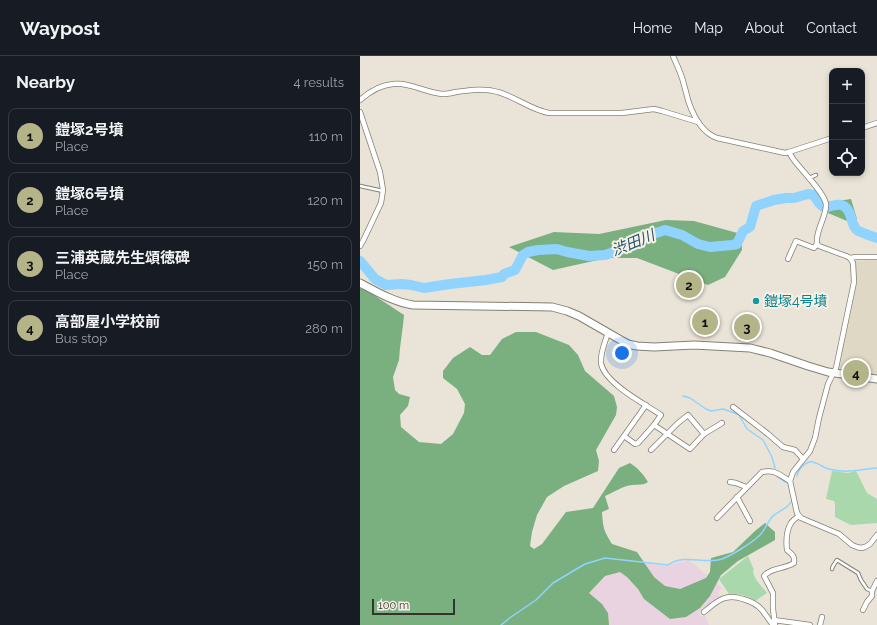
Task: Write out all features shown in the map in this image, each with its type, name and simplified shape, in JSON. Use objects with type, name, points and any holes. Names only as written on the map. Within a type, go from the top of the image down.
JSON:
[{"type":"street","points":[[673,56],[684,84],[688,103],[698,122],[711,135],[717,138],[785,153],[829,139]]},
{"type":"street","points":[[360,100],[379,87],[394,83],[444,94],[477,90],[497,91],[549,113],[622,113],[654,109],[698,122]]},
{"type":"street","points":[[360,112],[380,172],[383,191],[380,203],[364,241],[360,246]]},
{"type":"street","points":[[865,127],[877,123]]},
{"type":"street","points":[[788,258],[789,250],[796,242],[814,248],[817,244],[817,235],[826,207],[825,200],[789,152]]},
{"type":"street","points":[[817,244],[850,258],[877,257]]},
{"type":"street","points":[[850,258],[853,263],[854,282],[836,368],[826,391],[815,438],[810,451],[793,472],[790,481],[797,513],[801,518],[839,534],[852,545],[861,548],[870,544],[877,535]]},
{"type":"street","points":[[360,283],[390,298],[413,305],[545,306],[560,309],[579,316],[624,342],[640,346],[654,347],[694,345],[750,348],[834,373],[877,379]]},
{"type":"street","points":[[608,333],[602,353],[602,368],[606,374],[622,389],[661,415],[638,443],[635,444],[624,436]]},
{"type":"street","points":[[614,450],[646,405]]},
{"type":"street","points":[[733,407],[783,447],[794,450],[803,460]]},
{"type":"street","points":[[651,450],[688,415],[704,434]]},
{"type":"street","points":[[654,425],[690,449],[704,434],[722,423]]},
{"type":"street","points":[[717,518],[746,487],[756,479],[759,474],[776,472],[790,481]]},
{"type":"street","points":[[730,482],[746,487]]},
{"type":"street","points":[[737,497],[750,522]]},
{"type":"street","points":[[774,624],[773,593],[764,576],[767,573],[794,563],[793,555],[787,550],[787,532],[791,523],[799,516]]},
{"type":"street","points":[[863,610],[866,602],[872,596],[872,591],[876,584]]},
{"type":"street","points":[[704,612],[716,602],[726,597],[735,596],[751,602],[761,609],[774,624],[810,625]]},
{"type":"street","points":[[820,625],[822,617]]},
{"type":"lane","points":[[809,178],[816,175]]},
{"type":"lane","points":[[360,186],[383,191]]},
{"type":"lane","points":[[832,569],[838,560],[858,573],[867,589],[872,591]]},
{"type":"shaded area","points":[[877,260],[877,375],[841,369],[839,366],[856,280],[855,261]]},
{"type":"shaded area","points":[[608,560],[668,566],[689,560],[722,588],[718,592],[719,597],[699,612],[701,617],[704,615],[706,617],[709,625],[604,625],[583,589]]},
{"type":"green space","points":[[851,199],[857,219],[847,221],[828,213],[831,202]]},
{"type":"green space","points":[[666,220],[694,221],[741,234],[742,250],[725,277],[708,285],[637,258],[607,258],[553,270],[509,247],[554,232],[599,234]]},
{"type":"green space","points":[[360,286],[404,315],[399,360],[393,377],[395,390],[399,394],[410,397],[408,406],[400,415],[401,427],[419,442],[441,444],[453,434],[464,413],[465,404],[457,389],[443,378],[443,371],[453,358],[470,347],[482,355],[490,355],[502,339],[516,332],[536,332],[569,345],[578,355],[585,371],[614,396],[617,407],[616,415],[596,450],[599,461],[598,471],[564,486],[547,497],[537,515],[532,532],[530,546],[534,549],[542,544],[566,512],[593,508],[619,468],[630,463],[640,471],[648,482],[618,489],[605,496],[609,509],[602,512],[604,529],[612,544],[637,552],[654,577],[665,586],[680,589],[706,578],[710,572],[711,558],[733,552],[765,523],[775,532],[775,540],[738,561],[721,575],[710,596],[700,608],[686,617],[670,619],[644,599],[638,589],[620,572],[605,576],[589,593],[602,604],[608,613],[609,625],[360,625]]},
{"type":"green space","points":[[832,471],[848,473],[856,471],[867,493],[877,499],[877,523],[851,525],[835,517],[834,501],[826,499]]},
{"type":"green space","points":[[748,556],[754,570],[754,576],[767,593],[755,601],[743,595],[729,594],[719,579]]},
{"type":"waterway","name":"渋田川","points":[[360,261],[375,279],[386,285],[402,284],[424,288],[502,277],[504,274],[515,270],[523,255],[528,252],[557,249],[589,256],[605,255],[632,246],[647,236],[665,230],[682,235],[698,244],[710,247],[732,245],[737,244],[743,231],[750,227],[756,206],[774,200],[794,198],[808,194],[814,195],[819,203],[824,207],[838,205],[844,206],[849,211],[853,225],[857,230],[877,238]]},
{"type":"waterway","points":[[683,396],[690,398],[711,411],[723,409],[739,415],[747,429],[763,440],[772,457],[775,468]]},
{"type":"waterway","points":[[797,476],[798,472],[803,466],[809,462],[841,471],[877,468]]},
{"type":"waterway","points":[[778,477],[785,482]]},
{"type":"waterway","points":[[501,625],[536,600],[553,583],[585,564],[605,558],[668,565],[686,559],[711,561],[727,557],[757,538],[772,517],[791,502]]},
{"type":"place","name":"鎧塚6号墳","points":[[689,285]]},
{"type":"place","name":"鎧塚4号墳","points":[[756,301]]},
{"type":"place","name":"鎧塚2号墳","points":[[705,322]]},
{"type":"place","name":"三浦英蔵先生頌徳碑","points":[[747,327]]},
{"type":"place","name":"高部屋小学校前","points":[[856,373]]}]
